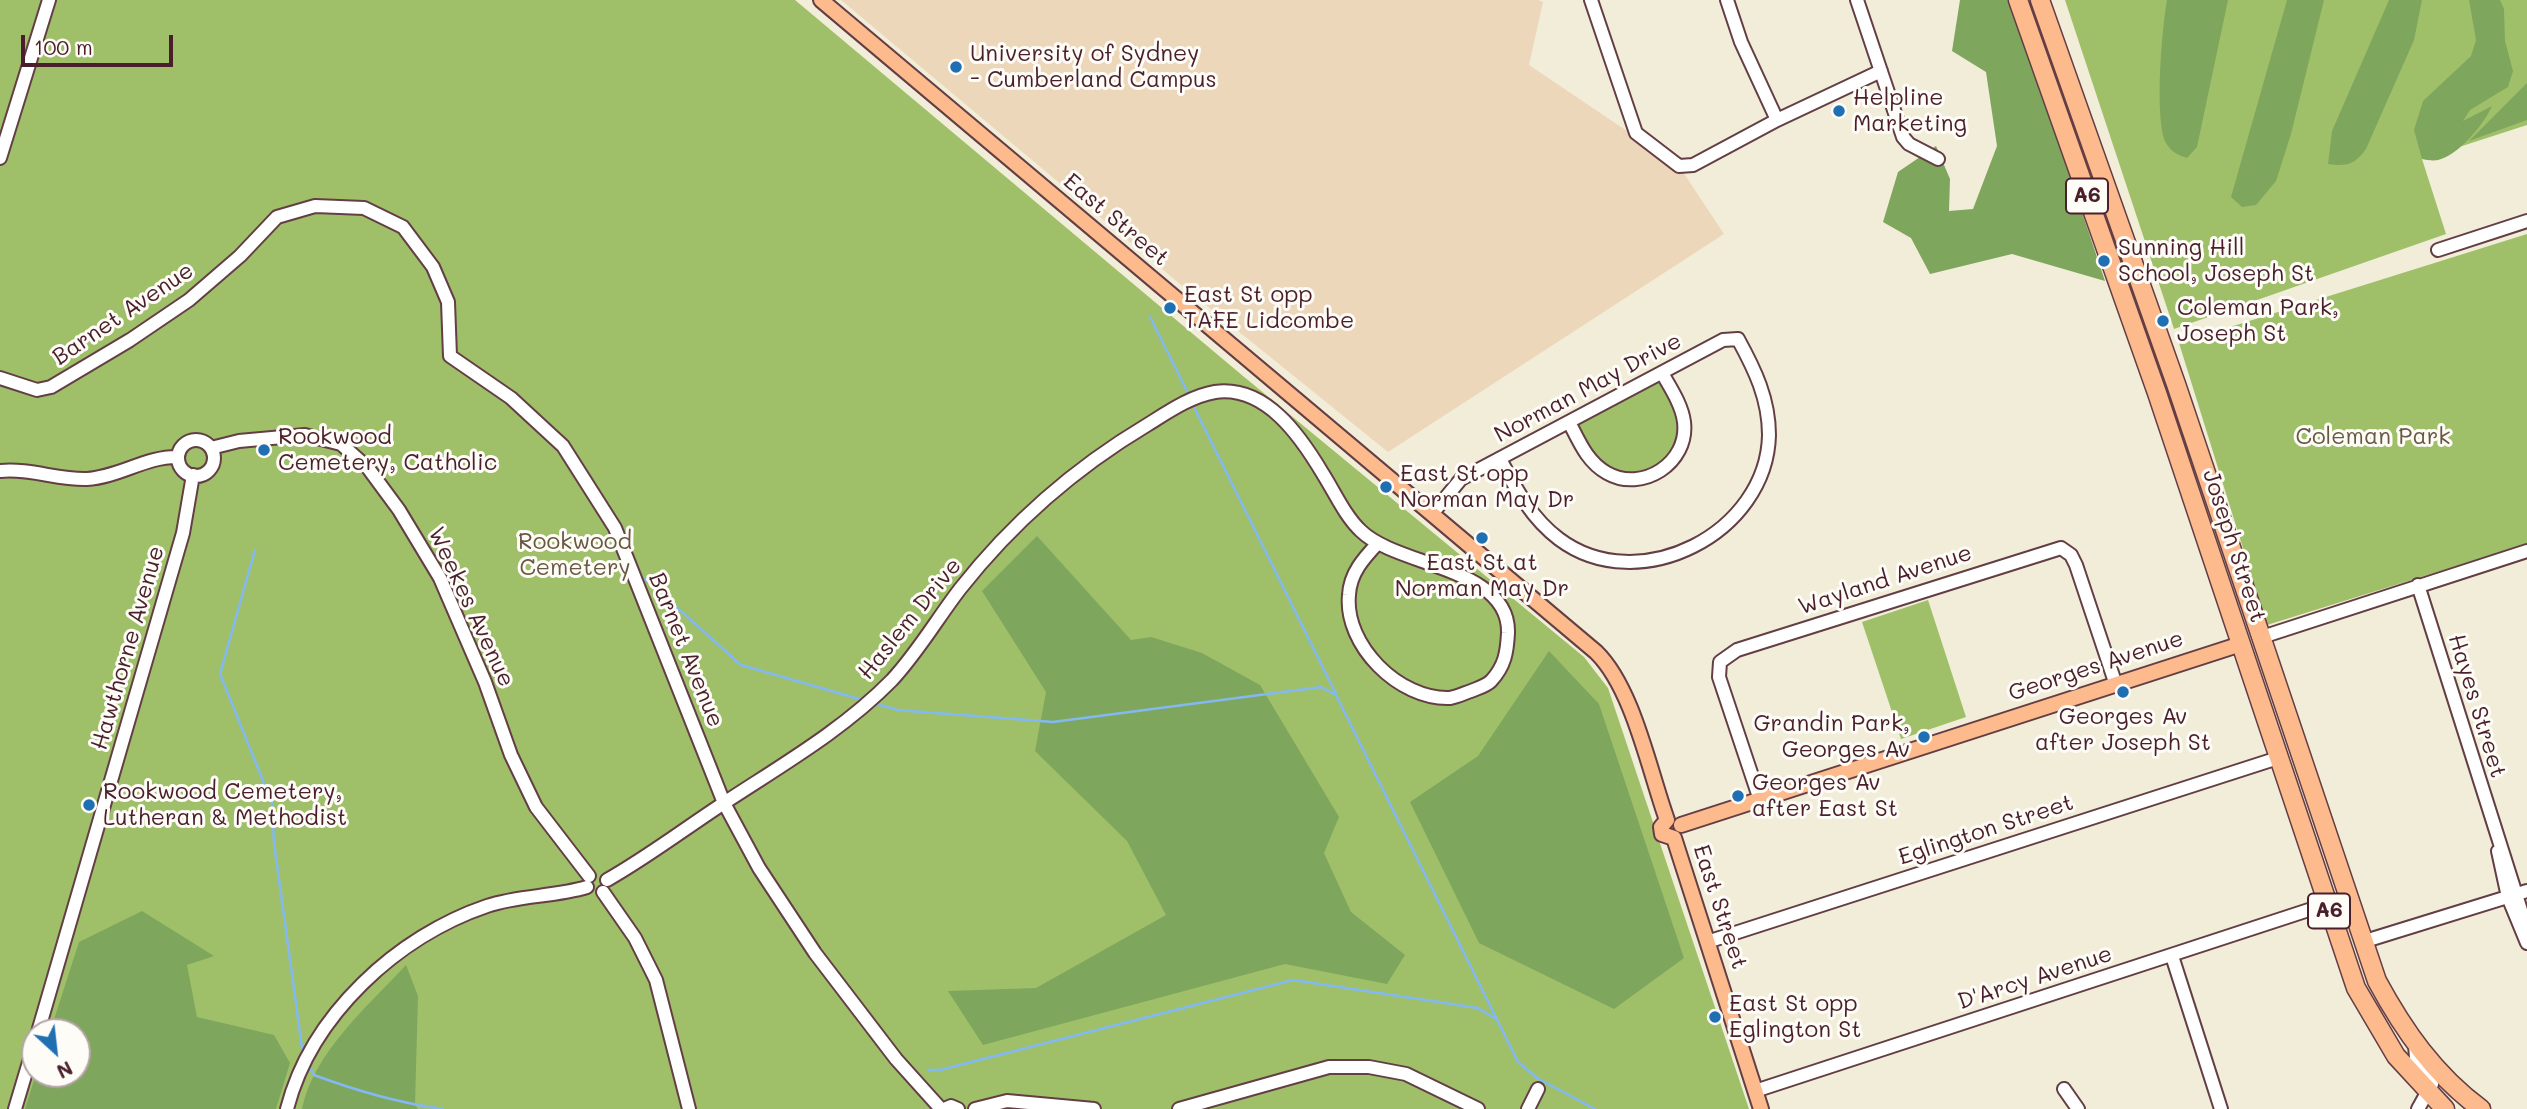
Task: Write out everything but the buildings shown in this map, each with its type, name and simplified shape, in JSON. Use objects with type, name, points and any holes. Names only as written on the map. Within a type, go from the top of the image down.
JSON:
[{"type":"highway","name":"Joseph Street","points":[[2018,0],[2138,337],[2327,904],[2364,1004],[2424,1103]]},
{"type":"highway","name":"Joseph Street","points":[[2040,0],[2262,637],[2362,942],[2382,990],[2415,1044]]},
{"type":"highway","name":"Georges Avenue","points":[[2241,644],[2262,637]]},
{"type":"highway","name":"A6","points":[[2415,1044],[2441,1075],[2481,1109]]},
{"type":"highway","name":"A6","points":[[2424,1103],[2445,1109]]},
{"type":"main road","name":"East Street","points":[[821,0],[1596,652],[1612,670],[1623,691],[1674,828],[1707,942],[1761,1109]]},
{"type":"main road","name":"Georges Avenue","points":[[1674,828],[2241,644]]},
{"type":"street","points":[[0,158],[49,0]]},
{"type":"street","points":[[1591,0],[1636,133],[1679,166],[1693,165],[1777,120],[1881,71]]},
{"type":"street","points":[[1727,0],[1741,42],[1777,120]]},
{"type":"street","points":[[1857,0],[1903,137],[1909,144],[1938,159]]},
{"type":"street","name":"Barnet Avenue","points":[[0,378],[37,390],[51,387],[130,340],[189,300],[240,256],[277,217],[315,206],[364,208],[403,227],[433,267],[448,302],[450,356],[511,398],[563,446],[615,528],[724,803],[759,868],[815,953],[896,1059],[942,1109],[951,1106],[958,1109]]},
{"type":"street","points":[[2438,250],[2527,220]]},
{"type":"street","name":"Norman May Drive","points":[[1433,514],[1461,479],[1723,340],[1738,339],[1765,394],[1769,436],[1760,479],[1742,507],[1710,538],[1672,556],[1632,564],[1594,558],[1560,540],[1528,510],[1500,459]]},
{"type":"street","points":[[1569,422],[1584,452],[1607,473],[1635,481],[1650,477],[1666,467],[1683,440],[1684,421],[1661,373]]},
{"type":"street","name":"Haslem Drive","points":[[605,886],[724,803],[822,740],[862,707],[906,664],[961,589],[1049,493],[1122,440],[1180,405],[1216,392],[1236,392],[1258,400],[1280,417],[1306,445],[1347,514],[1362,532],[1378,543]]},
{"type":"street","name":"Weekes Avenue","points":[[211,448],[252,439],[312,436],[341,444],[368,468],[405,518],[440,578],[485,682],[511,755],[536,807],[588,882]]},
{"type":"street","points":[[191,441],[204,442],[211,448],[212,465],[206,472],[193,475],[182,469],[178,457],[183,445],[191,441]]},
{"type":"street","points":[[0,471],[24,470],[90,479],[159,459],[178,457]]},
{"type":"street","name":"Hawthorne Avenue","points":[[42,1018],[180,542],[193,475]]},
{"type":"street","points":[[1378,543],[1404,556],[1448,569],[1492,593],[1508,620],[1507,658],[1489,684],[1451,698],[1418,692],[1392,678],[1371,659],[1353,627],[1348,596],[1354,573],[1378,543]]},
{"type":"street","name":"Wayland Avenue","points":[[1760,800],[1719,677],[1720,662],[1737,650],[2061,548],[2071,555],[2076,565],[2116,685]]},
{"type":"street","name":"Georges Avenue","points":[[2262,637],[2527,551]]},
{"type":"street","name":"Hayes Street","points":[[2418,585],[2496,840],[2518,894],[2527,929]]},
{"type":"street","name":"Eglington Street","points":[[1707,942],[2278,758]]},
{"type":"street","points":[[287,1109],[313,1049],[331,1022],[379,968],[429,932],[488,905],[588,882],[594,894],[605,886],[656,980],[689,1109]]},
{"type":"street","points":[[2362,942],[2518,894]]},
{"type":"street","name":"Hayes Street","points":[[2518,894],[2527,943]]},
{"type":"street","name":"D'Arcy Avenue","points":[[1755,1091],[2327,904]]},
{"type":"street","points":[[2172,956],[2221,1109]]},
{"type":"street","name":"Joseph Street","points":[[2415,1044],[2416,1058],[2432,1084],[2424,1103]]},
{"type":"street","points":[[1179,1109],[1329,1067],[1369,1067],[1406,1074],[1478,1109]]},
{"type":"street","points":[[15,1109],[21,1088]]},
{"type":"street","points":[[2064,1088],[2078,1109]]},
{"type":"street","points":[[1528,1109],[1538,1089]]},
{"type":"street","points":[[975,1109],[1007,1101],[1094,1109]]},
{"type":"shaded area","points":[[841,0],[1538,0],[1543,2],[1529,65],[1679,166],[1724,234],[1388,452],[1186,289]]},
{"type":"green space","name":"Rookwood Cemetery","points":[[0,0],[795,0],[1243,376],[1584,657],[1608,688],[1749,1109],[0,1109]]},
{"type":"green space","points":[[1960,0],[2011,0],[2105,281],[2012,254],[1930,274],[1911,238],[1883,222],[1898,172],[1936,146],[1950,179],[1949,211],[1973,209],[1997,146],[1986,72],[1952,51]]},
{"type":"green space","points":[[2065,0],[2527,0],[2527,125],[2422,159],[2446,234],[2174,329]]},
{"type":"green space","points":[[2167,0],[2228,0],[2197,147],[2187,158],[2170,149],[2162,131],[2160,73]]},
{"type":"green space","points":[[2287,0],[2324,0],[2291,134],[2276,181],[2256,205],[2242,207],[2231,197]]},
{"type":"green space","points":[[2389,0],[2422,0],[2414,40],[2366,149],[2350,163],[2328,164],[2332,131]]},
{"type":"green space","points":[[2469,0],[2500,0],[2504,9],[2505,41],[2513,71],[2508,87],[2470,110],[2463,121],[2492,106],[2477,130],[2462,145],[2438,160],[2422,159],[2414,130],[2423,101],[2471,56],[2476,40]]},
{"type":"green space","points":[[2527,83],[2527,120],[2469,141]]},
{"type":"green space","name":"Coleman Park","points":[[2527,234],[2527,544],[2267,625],[2179,343]]},
{"type":"green space","points":[[1660,380],[1677,415],[1678,432],[1675,443],[1661,462],[1641,473],[1629,475],[1610,471],[1592,454],[1576,425]]},
{"type":"green space","points":[[1037,536],[1131,640],[1151,637],[1202,653],[1260,685],[1339,817],[1324,853],[1351,912],[1405,955],[1387,984],[1285,964],[983,1045],[948,991],[1036,988],[1166,915],[1127,841],[1035,751],[1046,692],[982,591]]},
{"type":"green space","points":[[1928,600],[1966,717],[1901,739],[1862,622]]},
{"type":"green space","points":[[1549,651],[1599,704],[1684,958],[1614,1009],[1479,943],[1410,802],[1478,756]]},
{"type":"green space","points":[[142,911],[214,956],[187,965],[197,1017],[274,1035],[290,1063],[276,1109],[25,1109],[32,1088],[91,1088],[91,1018],[55,1018],[79,942]]},
{"type":"green space","points":[[406,965],[418,996],[415,1105],[418,1109],[302,1109],[308,1088],[330,1050],[359,1014]]},
{"type":"waterway","points":[[1150,317],[1189,395]]},
{"type":"waterway","points":[[1193,405],[1336,694]]},
{"type":"waterway","points":[[255,550],[220,674],[272,803],[274,843],[303,1055]]},
{"type":"waterway","points":[[645,579],[741,665],[863,700]]},
{"type":"waterway","points":[[873,703],[898,710],[1053,722],[1321,687],[1336,695],[1518,1062],[1537,1078],[1595,1109]]},
{"type":"waterway","points":[[928,1070],[940,1070],[1293,980],[1478,1008],[1496,1019]]},
{"type":"waterway","points":[[308,1064],[314,1075],[346,1086],[394,1100],[443,1109]]},
{"type":"place","name":"University of Sydney - Cumberland Campus","points":[[956,67]]},
{"type":"place","name":"Helpline Marketing","points":[[1839,111]]},
{"type":"place","name":"Sunning Hill School, Joseph St","points":[[2104,261]]},
{"type":"place","name":"East St opp TAFE Lidcombe","points":[[1170,308]]},
{"type":"place","name":"Coleman Park, Joseph St","points":[[2163,321]]},
{"type":"place","name":"Rookwood Cemetery, Catholic","points":[[264,450]]},
{"type":"place","name":"East St opp Norman May Dr","points":[[1386,487]]},
{"type":"place","name":"East St at Norman May Dr","points":[[1482,538]]},
{"type":"place","name":"Georges Av after Joseph St","points":[[2123,692]]},
{"type":"place","name":"Grandin Park, Georges Av","points":[[1924,737]]},
{"type":"place","name":"Georges Av after East St","points":[[1738,796]]},
{"type":"place","name":"Rookwood Cemetery, Lutheran & Methodist","points":[[89,805]]},
{"type":"place","name":"East St opp Eglington St","points":[[1715,1017]]}]
